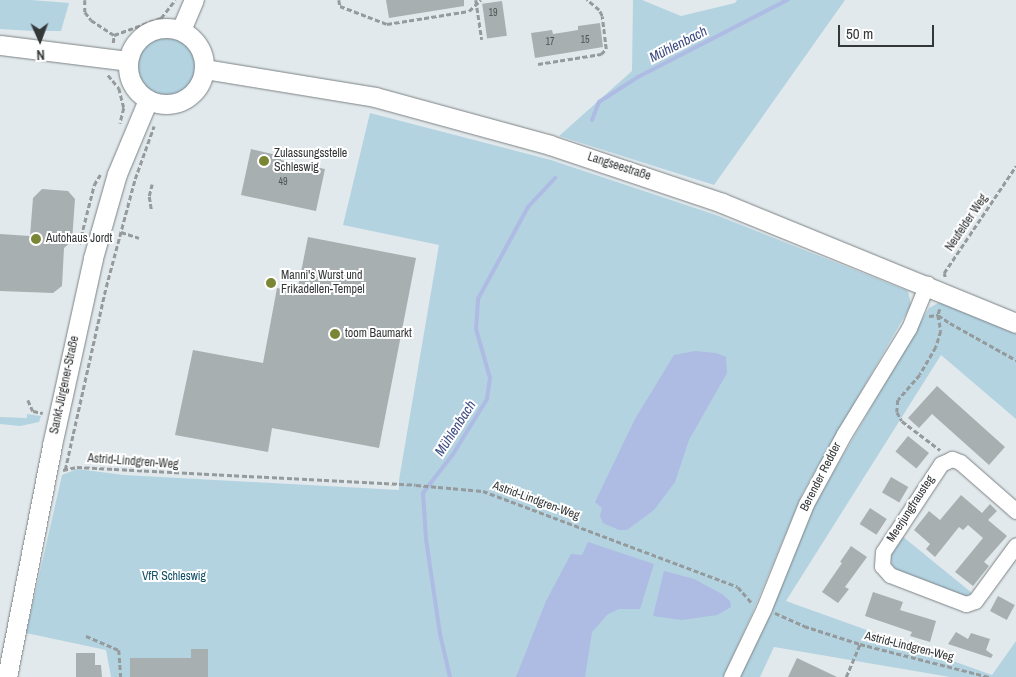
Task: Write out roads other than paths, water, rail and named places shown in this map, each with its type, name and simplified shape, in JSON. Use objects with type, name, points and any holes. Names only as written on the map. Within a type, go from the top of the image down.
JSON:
[{"type":"street","points":[[181,30],[194,0]]},
{"type":"street","points":[[0,45],[116,65],[139,93],[138,108],[173,104],[185,99],[201,81],[204,69],[203,56],[198,45],[181,30],[168,27],[157,28],[146,33],[137,40],[131,50],[116,65]]},
{"type":"street","name":"Langseestraße","points":[[204,69],[375,97],[465,120],[550,145],[722,203],[927,284],[1016,323]]},
{"type":"street","name":"Sankt-Jürgener-Straße","points":[[7,677],[57,469],[93,258],[116,174],[138,108]]},
{"type":"street","name":"Berender Redder","points":[[731,677],[764,608],[806,504],[844,434],[909,328],[927,284]]},
{"type":"street","name":"Meerjungfrausteg","points":[[1016,511],[960,462],[952,459],[941,464],[883,552],[882,566],[890,575],[966,604],[975,601],[1016,546]]},
{"type":"water","points":[[695,351],[716,353],[726,357],[727,373],[689,440],[675,482],[654,510],[627,530],[619,530],[603,523],[600,516],[602,508],[595,502],[635,419],[674,355]]},
{"type":"water","points":[[588,542],[654,564],[640,609],[619,609],[608,614],[592,632],[585,677],[516,677],[546,601],[571,554],[582,555]]},
{"type":"water","points":[[664,571],[694,579],[722,594],[730,601],[731,607],[717,615],[682,620],[653,616]]},
{"type":"waterway","name":"Mühlenbach","points":[[592,120],[599,102],[638,77],[787,0]]},
{"type":"waterway","name":"Mühlenbach","points":[[450,677],[440,634],[426,539],[423,493],[453,454],[487,399],[490,378],[476,329],[478,299],[528,207],[555,178]]},
{"type":"place","name":"Zulassungsstelle Schleswig","points":[[264,161]]},
{"type":"place","name":"Autohaus Jordt","points":[[36,239]]},
{"type":"place","name":"Manni's Wurst und Frikadellen-Tempel","points":[[271,283]]},
{"type":"place","name":"toom Baumarkt","points":[[335,334]]},
{"type":"park label","name":"VfR Schleswig","points":[[174,577]]}]
